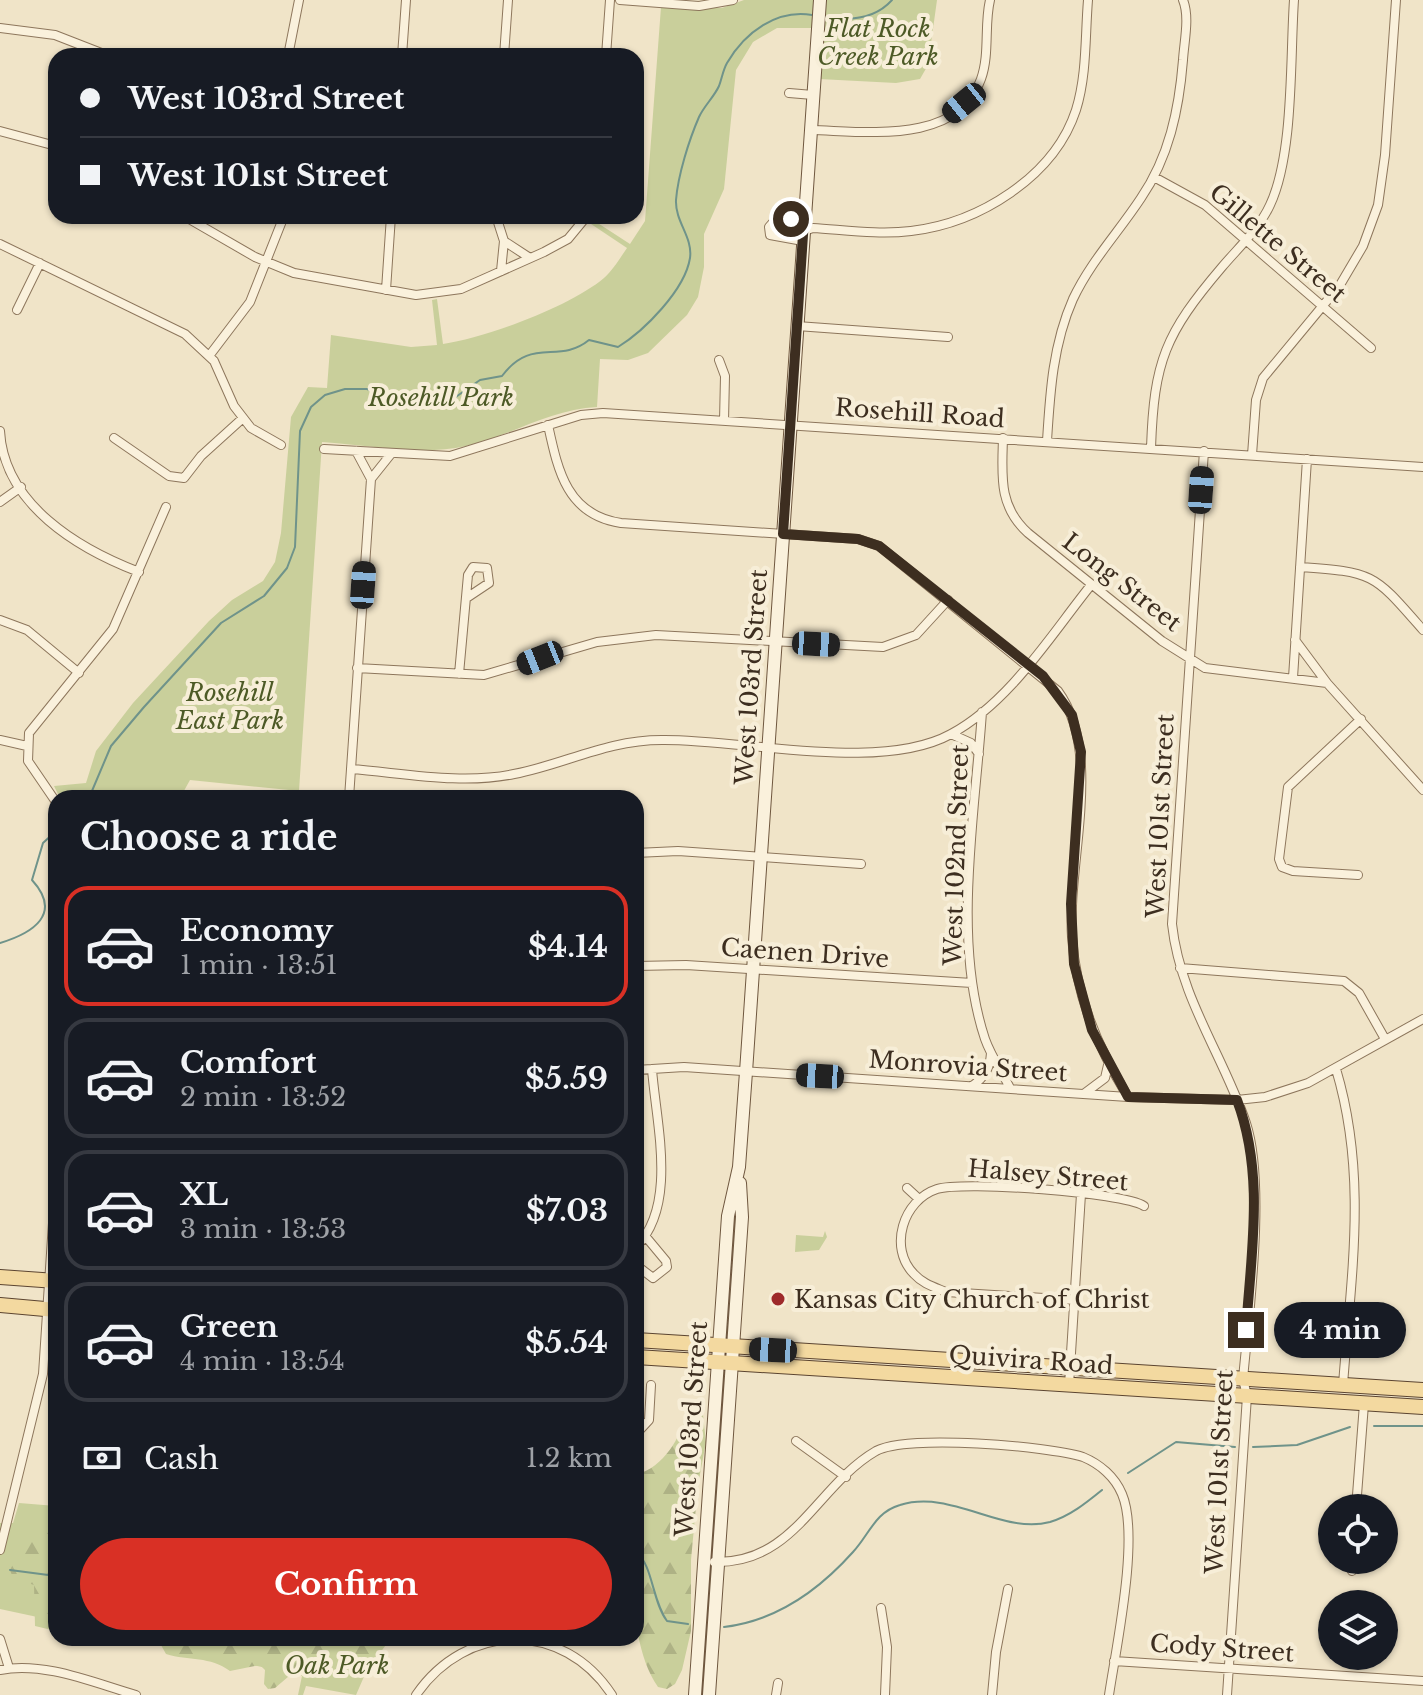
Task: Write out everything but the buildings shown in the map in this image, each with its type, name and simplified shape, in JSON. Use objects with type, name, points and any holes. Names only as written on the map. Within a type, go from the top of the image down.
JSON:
[{"type":"main road","name":"West 103rd Street","points":[[709,1695],[719,1562],[726,1347],[742,1217],[739,1167],[820,0]]},
{"type":"main road","points":[[0,1277],[48,1281]]},
{"type":"main road","points":[[0,1305],[48,1310]]},
{"type":"main road","name":"Quivira Road","points":[[644,1341],[1423,1390]]},
{"type":"main road","name":"Quivira Road","points":[[644,1358],[1423,1407]]},
{"type":"main road","name":"West 103rd Street","points":[[695,1695],[704,1561],[725,1363]]},
{"type":"street","points":[[290,48],[299,0]]},
{"type":"street","points":[[403,48],[406,0]]},
{"type":"street","points":[[505,48],[508,0]]},
{"type":"street","points":[[607,48],[610,0]]},
{"type":"street","points":[[620,0],[699,6],[733,0]]},
{"type":"street","points":[[811,130],[907,132],[950,114],[970,97],[981,81],[990,0]]},
{"type":"street","points":[[804,231],[813,228],[890,232],[924,229],[957,220],[1009,194],[1044,163],[1073,118],[1083,77],[1088,0]]},
{"type":"street","points":[[1047,441],[1055,353],[1072,301],[1095,259],[1154,177],[1164,156],[1179,104],[1185,27],[1183,0]]},
{"type":"street","points":[[1151,448],[1155,388],[1164,350],[1189,305],[1246,240],[1269,208],[1281,172],[1294,0]]},
{"type":"street","points":[[1252,455],[1256,400],[1263,378],[1350,270],[1378,205],[1385,155],[1396,0]]},
{"type":"street","points":[[0,28],[55,35],[88,48]]},
{"type":"street","points":[[789,93],[813,95]]},
{"type":"street","points":[[0,131],[48,144]]},
{"type":"street","name":"Gillette Street","points":[[1154,177],[1205,205],[1371,348]]},
{"type":"street","points":[[198,224],[268,263],[294,273],[386,290],[434,295],[461,289],[556,246],[581,224]]},
{"type":"street","points":[[209,356],[244,312],[268,263],[281,224]]},
{"type":"street","points":[[386,290],[390,224]]},
{"type":"street","points":[[499,224],[504,241],[501,271]]},
{"type":"street","points":[[504,241],[530,258]]},
{"type":"street","points":[[0,244],[171,325],[209,356],[243,418],[261,435],[281,445]]},
{"type":"street","points":[[17,310],[40,263]]},
{"type":"street","points":[[797,326],[948,337]]},
{"type":"street","points":[[719,360],[725,376],[724,421]]},
{"type":"street","name":"Rosehill Road","points":[[324,449],[391,454],[459,454],[581,415],[603,413],[1423,467]]},
{"type":"street","points":[[114,438],[169,476],[184,478],[201,456],[243,418]]},
{"type":"street","points":[[548,425],[567,491],[595,516],[621,523],[858,539],[879,546],[1028,664],[1063,698],[1079,738],[1071,904],[1074,964],[1085,1012],[1108,1065],[1128,1097]]},
{"type":"street","points":[[0,431],[3,450],[21,487],[59,531],[96,555],[139,572]]},
{"type":"street","name":"Long Street","points":[[1003,438],[1002,485],[1012,515],[1091,585],[1162,641],[1190,659],[1218,671],[1327,683]]},
{"type":"street","points":[[350,790],[371,479],[356,451]]},
{"type":"street","name":"West 101st Street","points":[[1204,451],[1173,904],[1175,950],[1180,968],[1193,1009],[1237,1100],[1249,1135],[1255,1182],[1243,1379],[1247,1396],[1227,1695]]},
{"type":"street","points":[[371,479],[391,454]]},
{"type":"street","points":[[1293,678],[1307,459]]},
{"type":"street","points":[[0,502],[21,487]]},
{"type":"street","points":[[48,790],[28,761],[29,733],[113,629],[166,507]]},
{"type":"street","points":[[1300,567],[1351,570],[1370,576],[1389,591],[1423,630]]},
{"type":"street","points":[[351,769],[494,777],[632,741],[886,751],[923,745],[951,734],[982,712],[1028,664],[1091,585]]},
{"type":"street","points":[[459,674],[463,614],[468,597]]},
{"type":"street","points":[[357,668],[492,674],[559,652],[630,637],[682,635],[890,646],[916,635],[948,600]]},
{"type":"street","points":[[0,620],[27,630],[79,673]]},
{"type":"street","points":[[1295,640],[1327,683],[1423,790]]},
{"type":"street","name":"West 102nd Street","points":[[982,712],[968,928],[972,983],[991,1052],[1010,1088]]},
{"type":"street","points":[[1358,875],[1293,871],[1282,867],[1279,859],[1288,787],[1361,719]]},
{"type":"street","points":[[951,734],[971,743],[979,754]]},
{"type":"street","points":[[0,740],[27,746]]},
{"type":"street","points":[[644,853],[678,851],[861,864]]},
{"type":"street","name":"Caenen Drive","points":[[644,966],[972,983]]},
{"type":"street","points":[[1180,968],[1344,981],[1359,993],[1385,1039]]},
{"type":"street","name":"Monrovia Street","points":[[644,1070],[746,1072],[1128,1097],[1237,1100],[1289,1090],[1336,1069],[1423,1019]]},
{"type":"street","points":[[972,1086],[982,1079],[990,1065],[991,1052]]},
{"type":"street","points":[[1084,1093],[1105,1078],[1108,1065]]},
{"type":"street","points":[[644,1271],[653,1278],[667,1267],[666,1261],[646,1237],[657,1217],[661,1187],[652,1069]]},
{"type":"street","points":[[1336,1069],[1350,1121],[1356,1170],[1343,1385]]},
{"type":"street","name":"Halsey Street","points":[[919,1199],[938,1189],[963,1186],[1126,1198],[1144,1206]]},
{"type":"street","points":[[907,1188],[919,1199],[903,1222],[901,1241],[904,1258],[915,1276],[946,1292],[1076,1300]]},
{"type":"street","points":[[1069,1385],[1081,1194]]},
{"type":"street","points":[[0,1550],[39,1397],[48,1337]]},
{"type":"street","points":[[644,1425],[649,1420],[651,1385]]},
{"type":"street","points":[[1357,1494],[1364,1404]]},
{"type":"street","points":[[796,1441],[846,1477]]},
{"type":"street","points":[[704,1561],[742,1561],[772,1549],[875,1452],[908,1442],[1070,1453],[1102,1467],[1120,1488],[1128,1516],[1109,1695]]},
{"type":"street","points":[[992,1695],[996,1652],[1008,1589]]},
{"type":"street","points":[[881,1608],[887,1647],[885,1695]]},
{"type":"street","points":[[0,1639],[4,1669],[43,1669],[136,1695]]},
{"type":"street","points":[[416,1695],[451,1658],[479,1646]]},
{"type":"street","points":[[551,1646],[570,1653],[594,1671],[612,1695]]},
{"type":"street","name":"Cody Street","points":[[1114,1661],[1423,1681]]},
{"type":"street","points":[[776,1695],[778,1683]]},
{"type":"green space","name":"Rosehill Park","points":[[744,0],[815,0],[812,28],[777,28],[753,42],[736,70],[724,189],[704,234],[704,267],[698,297],[687,315],[648,353],[628,360],[600,359],[597,407],[563,413],[482,442],[449,449],[413,450],[322,442],[299,790],[190,780],[184,790],[56,790],[54,786],[86,783],[96,751],[133,703],[209,621],[232,600],[263,581],[275,562],[281,533],[291,417],[308,387],[327,388],[331,335],[411,347],[437,345],[432,300],[437,299],[443,344],[461,341],[550,310],[604,278],[627,248],[591,224],[599,224],[630,244],[645,221],[661,7],[722,8]]},
{"type":"green space","name":"Flat Rock Creek Park","points":[[824,0],[937,0],[928,65],[920,79],[896,83],[819,79]]},
{"type":"green space","points":[[825,1231],[827,1237],[819,1250],[795,1252],[796,1235],[823,1237]]},
{"type":"green space","points":[[688,1412],[703,1415],[706,1442],[698,1485],[691,1560],[691,1631],[682,1670],[675,1684],[667,1689],[658,1687],[641,1646],[644,1646],[644,1472],[663,1458],[680,1432]]},
{"type":"green space","points":[[19,1503],[48,1505],[48,1619],[0,1609],[0,1523],[13,1523]]},
{"type":"green space","points":[[48,1529],[48,1629],[35,1626],[34,1585],[13,1578],[10,1570],[31,1530]]},
{"type":"green space","points":[[162,1646],[383,1646],[359,1666],[302,1665],[275,1688],[268,1689],[264,1684],[265,1670],[260,1665],[230,1671],[207,1661],[166,1654]]},
{"type":"green space","name":"Oak Park","points":[[167,1646],[385,1646],[366,1672],[356,1695],[306,1686],[303,1695],[298,1695],[302,1676]]},
{"type":"waterway","points":[[826,17],[844,19],[870,15],[892,0]]},
{"type":"waterway","points":[[92,790],[111,746],[144,707],[221,623],[264,596],[287,568],[295,547],[300,431],[311,407],[325,395],[345,389],[367,389],[390,398],[420,402],[450,401],[480,380],[502,376],[524,357],[567,351],[589,340],[618,347],[628,340],[662,308],[687,270],[689,243],[676,208],[679,180],[695,126],[719,86],[727,63],[743,42],[763,25],[786,16],[812,15]]},
{"type":"waterway","points":[[0,943],[33,928],[44,912],[41,892],[32,880],[43,843],[48,838]]},
{"type":"waterway","points":[[1374,1426],[1423,1426]]},
{"type":"waterway","points":[[1253,1447],[1297,1445],[1350,1427]]},
{"type":"waterway","points":[[1128,1473],[1176,1442],[1235,1447]]},
{"type":"waterway","points":[[724,1627],[743,1624],[778,1611],[811,1591],[840,1566],[878,1518],[891,1508],[919,1502],[939,1503],[1014,1523],[1032,1524],[1050,1522],[1064,1516],[1102,1490]]},
{"type":"waterway","points":[[644,1562],[667,1621],[688,1624]]},
{"type":"waterway","points":[[10,1570],[48,1575]]},
{"type":"place","name":"Kansas City Church of Christ","points":[[778,1299]]},
{"type":"route","points":[[791,219],[804,220],[783,534],[858,539],[879,546],[1043,676],[1069,707],[1081,752],[1071,904],[1074,964],[1085,1012],[1108,1065],[1128,1097],[1237,1100],[1249,1135],[1255,1182],[1246,1330]]},
{"type":"park label","name":"Rosehill East Park","points":[[230,706]]}]
